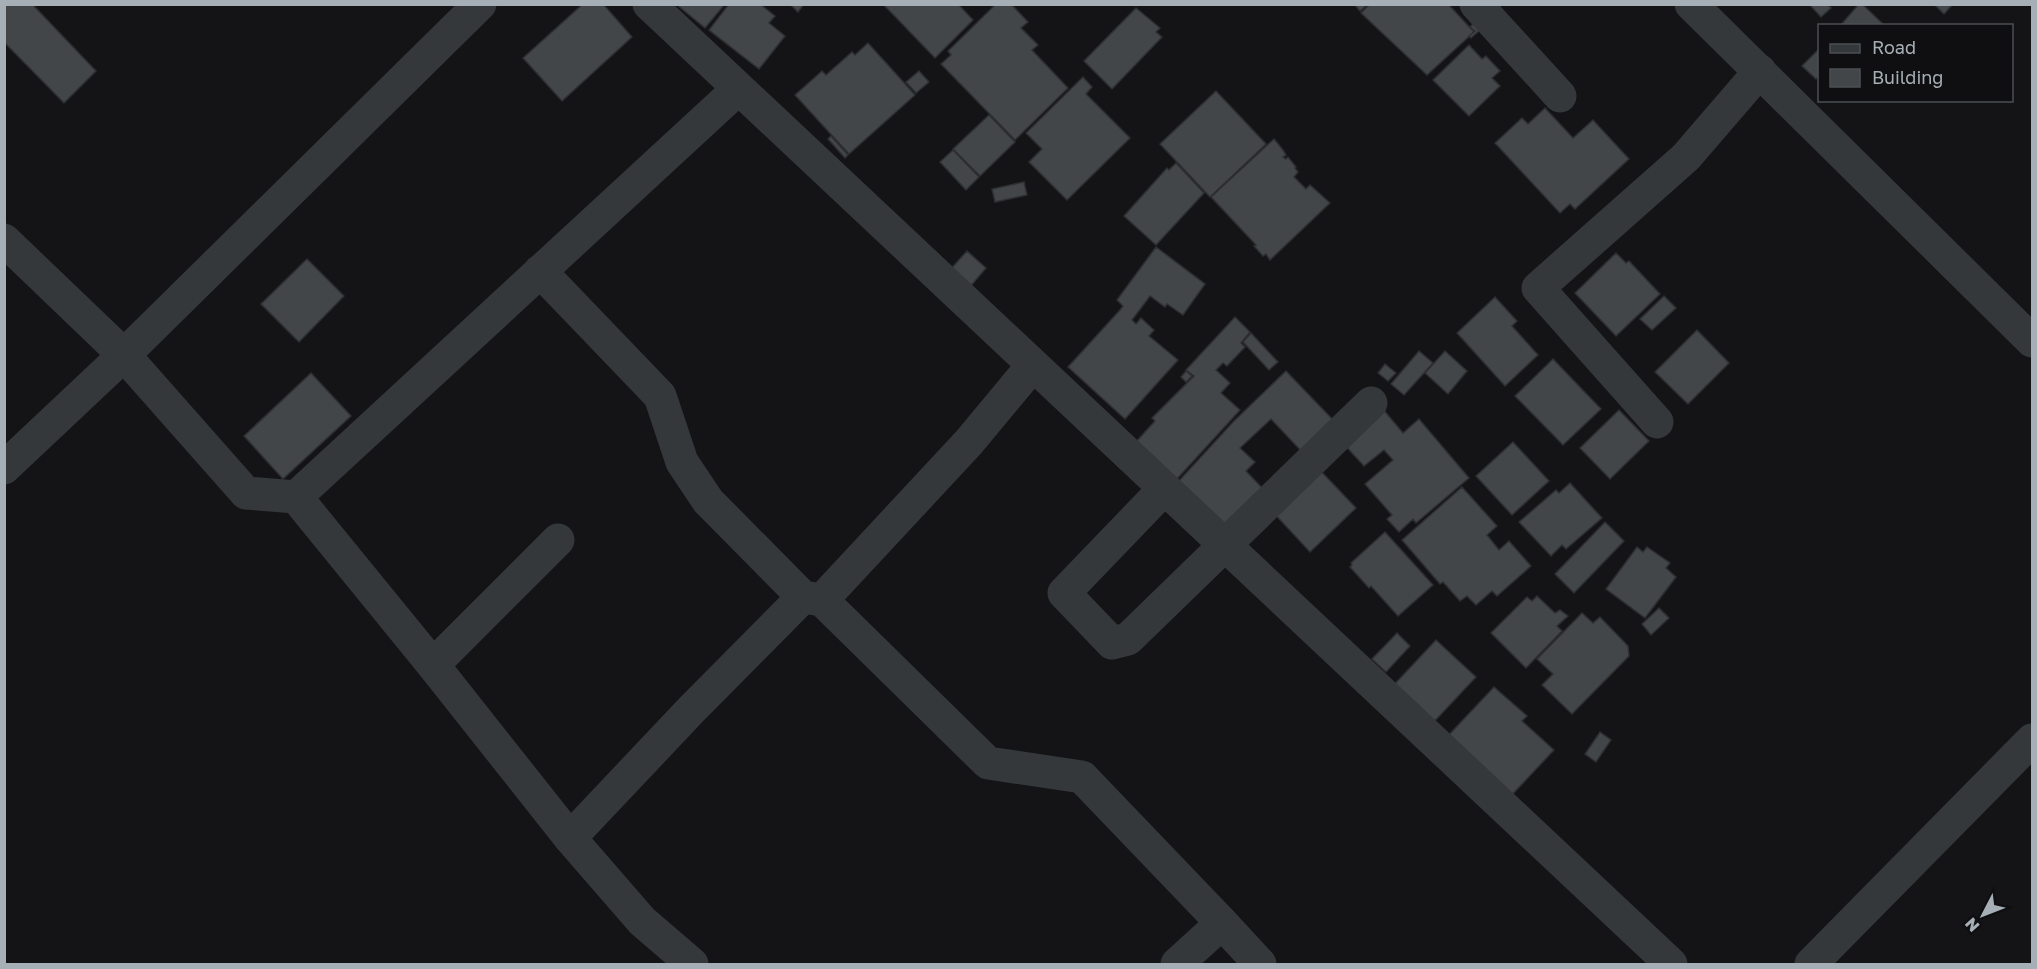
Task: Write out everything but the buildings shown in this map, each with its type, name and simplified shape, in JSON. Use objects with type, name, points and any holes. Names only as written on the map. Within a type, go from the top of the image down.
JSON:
[{"type":"street","points":[[4,468],[124,355],[480,4]]},
{"type":"street","points":[[649,4],[1671,964]]},
{"type":"street","points":[[1476,4],[1560,96]]},
{"type":"street","points":[[1691,4],[2032,341]]},
{"type":"street","points":[[1657,422],[1538,288],[1686,157],[1760,72]]},
{"type":"street","points":[[296,497],[738,89]]},
{"type":"street","points":[[4,240],[124,355],[246,493],[296,497],[570,838],[642,921],[692,964]]},
{"type":"street","points":[[540,271],[660,396],[682,462],[708,501],[988,764],[1082,777],[1260,964]]},
{"type":"street","points":[[570,838],[691,710],[812,599],[969,442],[1033,365]]},
{"type":"street","points":[[1164,489],[1064,593],[1112,644],[1128,639],[1371,403]]},
{"type":"street","points":[[433,665],[558,540]]},
{"type":"street","points":[[1811,964],[2032,740]]},
{"type":"street","points":[[1177,964],[1222,923]]}]
